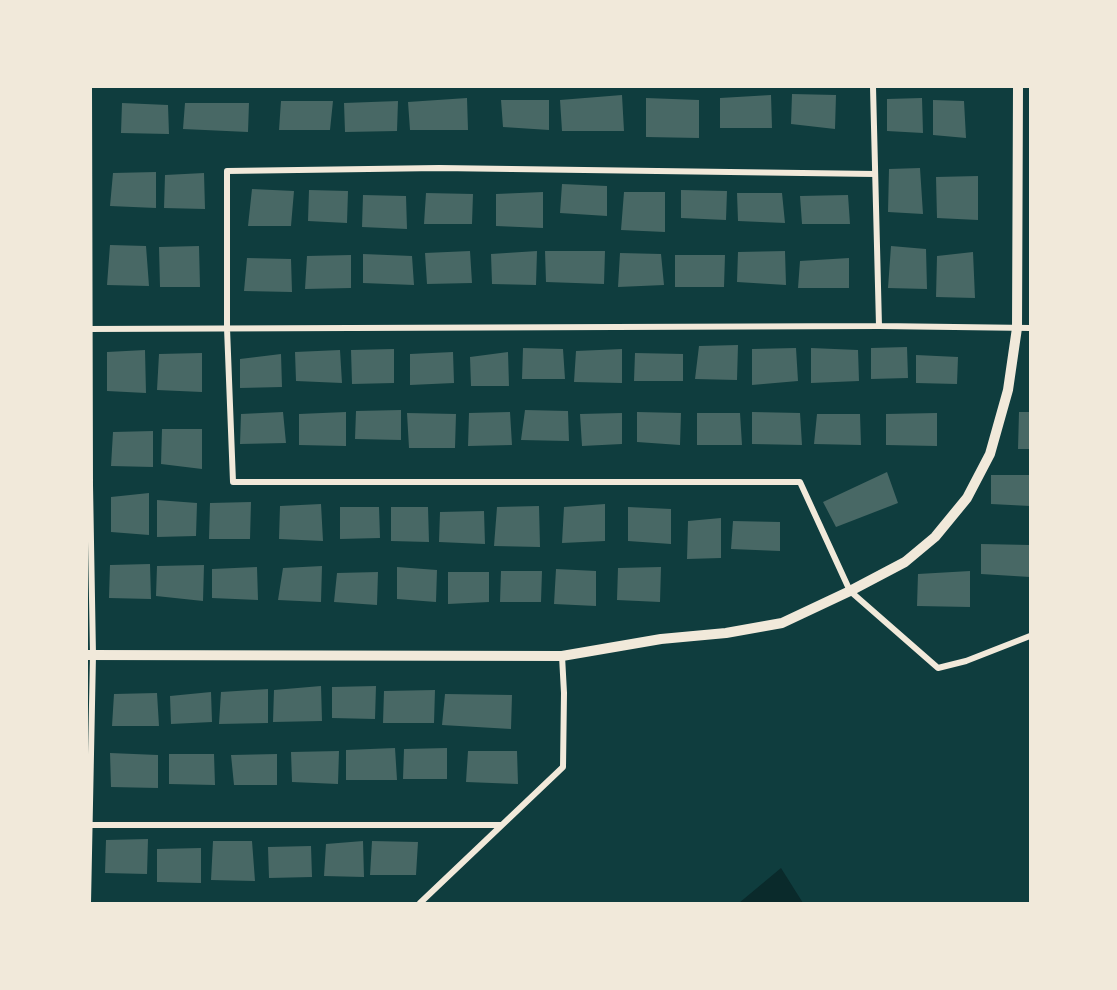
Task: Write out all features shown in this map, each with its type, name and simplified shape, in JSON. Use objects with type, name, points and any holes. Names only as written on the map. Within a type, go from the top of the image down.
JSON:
[{"type":"street","points":[[88,903],[89,87]]},
{"type":"street","points":[[873,87],[879,326]]},
{"type":"street","points":[[90,655],[562,656],[661,639],[726,633],[782,623],[905,562],[935,537],[967,498],[990,454],[1008,390],[1017,328],[1018,87]]},
{"type":"street","points":[[875,174],[438,168],[227,171],[227,328],[233,482],[800,482],[850,591],[938,668],[966,661],[1030,636]]},
{"type":"street","points":[[89,329],[879,326],[1030,328]]},
{"type":"street","points":[[420,903],[563,767],[562,656]]},
{"type":"street","points":[[88,825],[501,825]]},
{"type":"water","points":[[781,868],[803,903],[739,903]]},
{"type":"building","points":[[792,94],[836,95],[835,129],[791,124]]},
{"type":"building","points":[[622,95],[624,131],[562,131],[560,100]]},
{"type":"building","points":[[771,95],[772,128],[720,128],[720,98]]},
{"type":"building","points":[[467,98],[468,130],[410,130],[408,102]]},
{"type":"building","points":[[646,98],[699,100],[699,138],[646,137]]},
{"type":"building","points":[[922,98],[923,133],[887,131],[887,99]]},
{"type":"building","points":[[501,100],[549,100],[549,130],[503,127]]},
{"type":"building","points":[[933,100],[964,101],[966,138],[933,135]]},
{"type":"building","points":[[281,101],[333,101],[330,130],[279,130]]},
{"type":"building","points":[[398,101],[397,131],[345,132],[344,103]]},
{"type":"building","points":[[122,103],[168,105],[169,134],[121,133]]},
{"type":"building","points":[[185,103],[249,103],[248,132],[183,129]]},
{"type":"building","points":[[920,168],[923,214],[888,212],[889,169]]},
{"type":"building","points":[[156,172],[156,208],[110,206],[113,173]]},
{"type":"building","points":[[204,173],[205,209],[164,208],[165,175]]},
{"type":"building","points":[[978,176],[978,220],[937,218],[936,177]]},
{"type":"building","points":[[562,184],[607,186],[607,216],[560,213]]},
{"type":"building","points":[[252,189],[294,191],[291,226],[248,226]]},
{"type":"building","points":[[309,190],[348,191],[347,223],[308,221]]},
{"type":"building","points":[[681,190],[727,191],[726,220],[681,218]]},
{"type":"building","points":[[543,192],[543,228],[496,226],[496,194]]},
{"type":"building","points":[[624,192],[665,192],[665,232],[621,230]]},
{"type":"building","points":[[426,193],[473,194],[472,224],[424,224]]},
{"type":"building","points":[[737,193],[782,193],[785,223],[738,221]]},
{"type":"building","points":[[363,195],[406,196],[407,229],[362,227]]},
{"type":"building","points":[[848,195],[850,224],[802,224],[800,196]]},
{"type":"building","points":[[110,245],[146,246],[149,286],[107,285]]},
{"type":"building","points":[[199,246],[200,287],[160,287],[159,247]]},
{"type":"building","points":[[891,246],[926,249],[927,289],[888,288]]},
{"type":"building","points":[[470,251],[472,283],[427,284],[425,253]]},
{"type":"building","points":[[537,251],[536,285],[492,284],[491,254]]},
{"type":"building","points":[[545,251],[605,251],[604,284],[546,282]]},
{"type":"building","points":[[785,251],[786,285],[737,282],[738,252]]},
{"type":"building","points":[[973,252],[975,298],[936,297],[937,256]]},
{"type":"building","points":[[620,253],[661,254],[664,285],[618,287]]},
{"type":"building","points":[[363,254],[412,256],[414,285],[363,283]]},
{"type":"building","points":[[351,255],[351,288],[305,289],[307,256]]},
{"type":"building","points":[[675,255],[725,255],[724,287],[675,287]]},
{"type":"building","points":[[247,258],[291,259],[292,292],[244,291]]},
{"type":"building","points":[[849,258],[849,288],[798,288],[800,261]]},
{"type":"building","points":[[738,345],[737,380],[695,379],[699,346]]},
{"type":"building","points":[[907,347],[908,378],[871,379],[871,348]]},
{"type":"building","points":[[523,348],[563,349],[565,379],[522,379]]},
{"type":"building","points":[[796,348],[798,381],[752,385],[752,349]]},
{"type":"building","points":[[811,348],[858,350],[859,381],[811,383]]},
{"type":"building","points":[[394,349],[394,383],[352,384],[351,350]]},
{"type":"building","points":[[622,349],[622,383],[574,382],[576,351]]},
{"type":"building","points":[[145,350],[146,393],[107,391],[107,352]]},
{"type":"building","points":[[340,350],[342,383],[296,381],[295,352]]},
{"type":"building","points":[[453,352],[454,383],[410,385],[410,354]]},
{"type":"building","points":[[508,352],[509,386],[471,386],[470,357]]},
{"type":"building","points":[[202,353],[202,392],[157,390],[159,354]]},
{"type":"building","points":[[635,353],[683,354],[683,381],[634,381]]},
{"type":"building","points":[[281,354],[282,387],[240,388],[240,359]]},
{"type":"building","points":[[916,355],[958,357],[957,384],[916,383]]},
{"type":"building","points":[[401,410],[401,440],[355,439],[356,411]]},
{"type":"building","points":[[525,410],[568,411],[569,441],[521,440]]},
{"type":"building","points":[[283,412],[286,443],[240,444],[241,414]]},
{"type":"building","points":[[346,412],[346,446],[299,445],[299,414]]},
{"type":"building","points":[[510,412],[512,445],[468,446],[469,413]]},
{"type":"building","points":[[637,412],[681,413],[680,445],[637,442]]},
{"type":"building","points":[[752,412],[800,413],[802,445],[752,444]]},
{"type":"building","points":[[1019,412],[1030,412],[1030,449],[1018,449]]},
{"type":"building","points":[[407,413],[456,414],[455,448],[409,448]]},
{"type":"building","points":[[622,413],[622,444],[582,446],[580,414]]},
{"type":"building","points":[[697,413],[740,413],[742,445],[697,445]]},
{"type":"building","points":[[937,413],[937,446],[886,445],[886,414]]},
{"type":"building","points":[[817,414],[860,414],[861,445],[814,444]]},
{"type":"building","points":[[162,429],[202,429],[202,469],[161,464]]},
{"type":"building","points":[[153,431],[153,467],[111,466],[113,432]]},
{"type":"building","points":[[887,472],[898,503],[836,527],[823,502]]},
{"type":"building","points":[[991,475],[1030,475],[1030,506],[991,504]]},
{"type":"building","points":[[149,493],[149,535],[111,532],[111,497]]},
{"type":"building","points":[[157,500],[197,503],[196,536],[157,537]]},
{"type":"building","points":[[251,502],[250,539],[209,539],[210,503]]},
{"type":"building","points":[[321,504],[323,541],[279,539],[280,506]]},
{"type":"building","points":[[605,504],[605,541],[562,543],[564,507]]},
{"type":"building","points":[[539,506],[540,547],[494,546],[497,507]]},
{"type":"building","points":[[340,507],[379,507],[380,538],[340,539]]},
{"type":"building","points":[[391,507],[428,507],[429,542],[391,541]]},
{"type":"building","points":[[628,507],[671,509],[671,544],[628,541]]},
{"type":"building","points":[[484,511],[485,544],[439,542],[440,512]]},
{"type":"building","points":[[721,518],[721,558],[687,559],[688,521]]},
{"type":"building","points":[[733,521],[780,522],[780,551],[731,549]]},
{"type":"building","points":[[981,544],[1030,545],[1030,577],[981,574]]},
{"type":"building","points":[[150,564],[151,599],[109,598],[110,565]]},
{"type":"building","points":[[204,565],[203,601],[156,596],[157,566]]},
{"type":"building","points":[[322,566],[321,602],[278,600],[283,568]]},
{"type":"building","points":[[257,567],[258,600],[212,598],[212,569]]},
{"type":"building","points":[[397,567],[437,570],[436,602],[397,599]]},
{"type":"building","points":[[661,567],[660,602],[617,600],[618,568]]},
{"type":"building","points":[[556,569],[596,571],[596,606],[554,604]]},
{"type":"building","points":[[501,571],[542,571],[541,602],[500,602]]},
{"type":"building","points":[[970,571],[970,607],[917,606],[918,574]]},
{"type":"building","points":[[378,572],[377,605],[334,602],[337,573]]},
{"type":"building","points":[[448,572],[489,572],[489,602],[448,604]]},
{"type":"building","points":[[321,686],[322,721],[273,722],[274,690]]},
{"type":"building","points":[[376,686],[375,719],[332,718],[332,687]]},
{"type":"building","points":[[268,689],[268,723],[219,724],[221,692]]},
{"type":"building","points":[[435,690],[434,723],[383,723],[384,691]]},
{"type":"building","points":[[211,692],[212,722],[171,724],[170,696]]},
{"type":"building","points":[[157,693],[159,726],[112,726],[114,694]]},
{"type":"building","points":[[445,694],[512,695],[511,729],[442,725]]},
{"type":"building","points":[[395,748],[397,780],[346,780],[346,750]]},
{"type":"building","points":[[447,748],[447,779],[403,779],[404,749]]},
{"type":"building","points":[[339,751],[338,784],[292,782],[291,752]]},
{"type":"building","points":[[468,751],[517,751],[518,784],[466,782]]},
{"type":"building","points":[[110,753],[158,755],[158,788],[111,787]]},
{"type":"building","points":[[169,754],[214,754],[215,785],[169,784]]},
{"type":"building","points":[[277,754],[277,785],[234,785],[231,755]]},
{"type":"building","points":[[148,839],[147,874],[105,873],[106,840]]},
{"type":"building","points":[[213,841],[252,841],[255,881],[211,880]]},
{"type":"building","points":[[363,841],[364,877],[324,876],[326,844]]},
{"type":"building","points":[[372,841],[418,842],[416,875],[370,875]]},
{"type":"building","points":[[311,846],[312,877],[269,878],[268,847]]},
{"type":"building","points":[[201,848],[201,883],[157,882],[157,849]]}]
